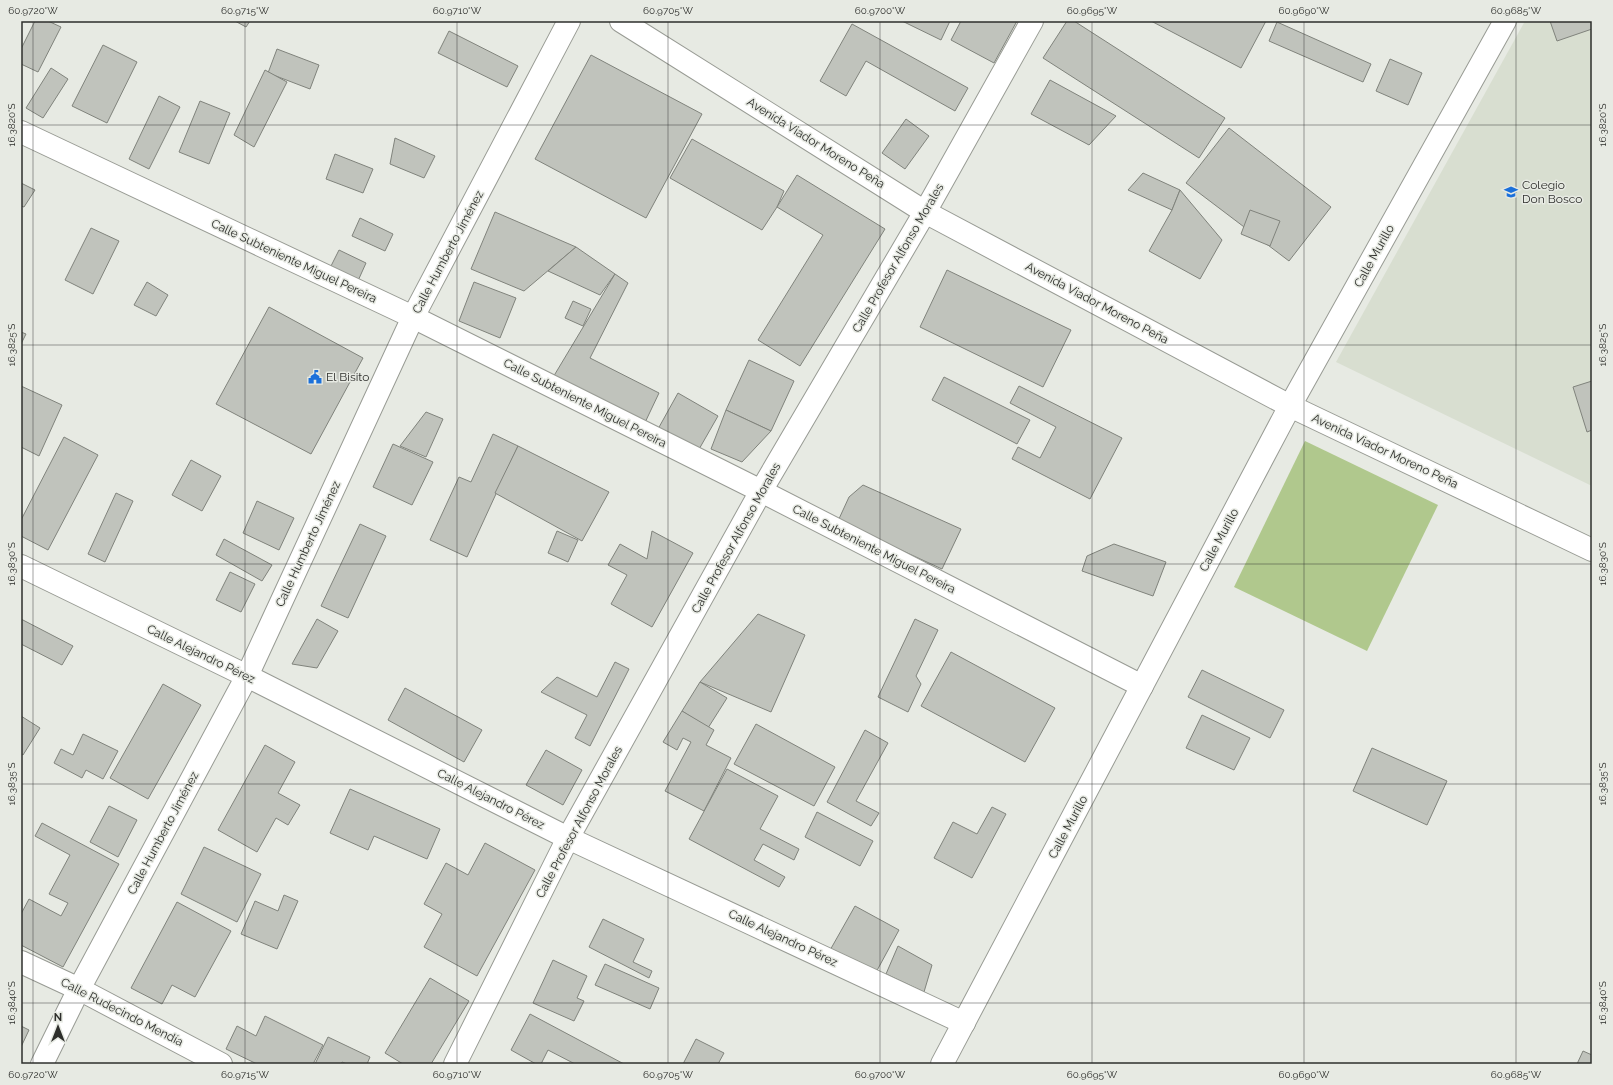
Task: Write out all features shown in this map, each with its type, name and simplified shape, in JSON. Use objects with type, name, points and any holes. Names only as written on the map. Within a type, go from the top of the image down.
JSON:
[{"type":"street","name":"Calle Humberto Jiménez","points":[[42,1064],[79,989],[247,676],[413,317],[569,21]]},
{"type":"street","name":"Avenida Viador Moreno Peña","points":[[621,21],[925,212],[1290,406],[1592,550]]},
{"type":"street","name":"Calle Profesor Alfonso Morales","points":[[455,1064],[568,838],[761,491],[925,212],[1032,21]]},
{"type":"street","name":"Calle Murillo","points":[[942,1064],[1290,406],[1505,21]]},
{"type":"street","name":"Calle Subteniente Miguel Pereira","points":[[21,132],[413,317],[761,491],[1142,686]]},
{"type":"street","name":"Calle Alejandro Pérez","points":[[21,566],[247,676],[568,838],[964,1023]]},
{"type":"street","name":"Calle Rudecindo Mendía","points":[[21,962],[79,989],[221,1064]]},
{"type":"shaded area","name":"Colegio Don Bosco","points":[[1525,21],[1592,21],[1592,486],[1336,362]]},
{"type":"green space","points":[[1305,441],[1438,505],[1367,651],[1234,587]]},
{"type":"building","points":[[35,21],[48,21],[61,27],[38,72],[21,64],[21,49]]},
{"type":"building","points":[[235,21],[250,21],[246,27]]},
{"type":"building","points":[[902,21],[950,21],[941,40]]},
{"type":"building","points":[[961,21],[1017,21],[994,63],[951,40]]},
{"type":"building","points":[[1067,21],[1074,21],[1225,118],[1199,158],[1043,58]]},
{"type":"building","points":[[1151,21],[1266,21],[1241,68]]},
{"type":"building","points":[[1550,21],[1592,21],[1592,29],[1557,41]]},
{"type":"building","points":[[1277,22],[1371,64],[1363,82],[1269,41]]},
{"type":"building","points":[[852,24],[968,88],[955,111],[866,61],[846,96],[820,81]]},
{"type":"building","points":[[449,31],[518,66],[507,87],[438,53]]},
{"type":"building","points":[[103,45],[137,62],[107,123],[72,106]]},
{"type":"building","points":[[277,49],[319,65],[310,89],[268,73]]},
{"type":"building","points":[[591,55],[702,114],[646,218],[535,159]]},
{"type":"building","points":[[1390,59],[1422,73],[1408,105],[1376,91]]},
{"type":"building","points":[[51,68],[68,79],[43,118],[26,108]]},
{"type":"building","points":[[265,70],[287,82],[254,147],[234,135]]},
{"type":"building","points":[[1050,80],[1116,116],[1089,145],[1031,114]]},
{"type":"building","points":[[159,96],[180,107],[149,169],[129,159]]},
{"type":"building","points":[[200,101],[230,113],[209,164],[179,152]]},
{"type":"building","points":[[906,119],[929,136],[905,169],[882,153]]},
{"type":"building","points":[[1229,128],[1331,207],[1289,261],[1186,183]]},
{"type":"building","points":[[395,138],[435,156],[424,178],[390,164]]},
{"type":"building","points":[[692,139],[784,191],[777,207],[762,230],[670,178]]},
{"type":"building","points":[[335,154],[373,169],[363,193],[326,179]]},
{"type":"building","points":[[1143,173],[1180,190],[1172,210],[1128,190]]},
{"type":"building","points":[[797,175],[885,229],[800,366],[758,340],[823,235],[777,207]]},
{"type":"building","points":[[21,183],[35,190],[24,207],[21,206]]},
{"type":"building","points":[[1180,190],[1222,240],[1200,279],[1149,251],[1172,210]]},
{"type":"building","points":[[1250,210],[1280,221],[1270,246],[1241,234]]},
{"type":"building","points":[[495,212],[576,247],[524,291],[471,269]]},
{"type":"building","points":[[360,218],[393,234],[385,251],[352,236]]},
{"type":"building","points":[[91,228],[119,241],[93,294],[65,280]]},
{"type":"building","points":[[576,247],[615,274],[600,295],[548,271]]},
{"type":"building","points":[[339,250],[366,263],[357,283],[329,270]]},
{"type":"building","points":[[947,270],[1071,330],[1043,387],[920,327]]},
{"type":"building","points":[[615,274],[628,283],[590,358],[659,393],[641,431],[552,379]]},
{"type":"building","points":[[147,282],[168,295],[156,316],[134,305]]},
{"type":"building","points":[[474,282],[516,298],[500,338],[459,321]]},
{"type":"building","points":[[573,301],[591,309],[583,326],[565,318]]},
{"type":"building","points":[[269,307],[363,358],[311,454],[216,404]]},
{"type":"building","points":[[21,332],[26,334],[21,344]]},
{"type":"building","points":[[749,360],[794,381],[771,431],[726,410]]},
{"type":"building","points":[[944,377],[1030,420],[1017,444],[932,400]]},
{"type":"building","points":[[1592,381],[1592,430],[1587,432],[1573,387]]},
{"type":"building","points":[[21,386],[62,405],[39,456],[21,447]]},
{"type":"building","points":[[1019,386],[1122,438],[1090,499],[1012,459],[1018,447],[1040,458],[1056,427],[1010,403]]},
{"type":"building","points":[[678,393],[718,416],[698,451],[658,429]]},
{"type":"building","points":[[726,410],[771,431],[742,462],[711,449]]},
{"type":"building","points":[[426,412],[443,419],[426,457],[400,446]]},
{"type":"building","points":[[493,434],[518,446],[467,557],[430,540],[459,477],[471,482]]},
{"type":"building","points":[[64,437],[98,455],[48,550],[21,536],[21,520]]},
{"type":"building","points":[[393,444],[433,462],[412,505],[373,487]]},
{"type":"building","points":[[518,446],[609,492],[582,541],[495,493]]},
{"type":"building","points":[[191,460],[221,476],[202,511],[172,495]]},
{"type":"building","points":[[863,485],[961,529],[942,569],[838,521],[849,497]]},
{"type":"building","points":[[116,493],[133,501],[105,562],[88,554]]},
{"type":"building","points":[[257,501],[294,518],[279,550],[243,533]]},
{"type":"building","points":[[360,524],[386,536],[348,618],[321,606]]},
{"type":"building","points":[[557,531],[578,540],[568,562],[548,553]]},
{"type":"building","points":[[652,531],[693,553],[652,627],[611,604],[627,575],[608,565],[620,544],[647,559]]},
{"type":"building","points":[[224,539],[272,565],[262,581],[216,555]]},
{"type":"building","points":[[1114,544],[1166,562],[1153,596],[1082,571],[1087,556]]},
{"type":"building","points":[[230,572],[255,584],[241,612],[216,600]]},
{"type":"building","points":[[758,614],[805,635],[771,712],[700,682]]},
{"type":"building","points":[[21,619],[73,646],[62,665],[21,644]]},
{"type":"building","points":[[317,619],[338,631],[317,668],[292,664]]},
{"type":"building","points":[[915,619],[938,630],[916,676],[921,684],[908,712],[878,697]]},
{"type":"building","points":[[951,652],[1055,708],[1025,762],[921,706]]},
{"type":"building","points":[[615,662],[629,669],[590,746],[575,738],[587,715],[541,692],[557,677],[597,697]]},
{"type":"building","points":[[1202,670],[1284,710],[1270,738],[1188,697]]},
{"type":"building","points":[[700,682],[727,698],[708,728],[682,711]]},
{"type":"building","points":[[163,684],[201,705],[148,799],[110,778]]},
{"type":"building","points":[[405,688],[482,730],[464,762],[388,720]]},
{"type":"building","points":[[682,711],[714,730],[706,745],[731,758],[704,811],[665,791],[691,742],[683,738],[677,750],[663,742]]},
{"type":"building","points":[[1202,715],[1250,738],[1234,770],[1186,748]]},
{"type":"building","points":[[21,716],[40,728],[23,755],[21,754]]},
{"type":"building","points":[[756,724],[835,767],[814,806],[734,764]]},
{"type":"building","points":[[865,730],[888,743],[856,801],[879,813],[871,826],[827,802]]},
{"type":"building","points":[[83,734],[118,751],[103,779],[86,770],[82,778],[54,763],[61,749],[73,755]]},
{"type":"building","points":[[265,745],[295,762],[278,793],[300,805],[288,825],[276,818],[257,852],[218,830]]},
{"type":"building","points":[[1372,748],[1447,781],[1427,825],[1353,791]]},
{"type":"building","points":[[546,750],[582,770],[563,805],[526,785]]},
{"type":"building","points":[[727,769],[778,796],[760,829],[799,849],[794,860],[763,844],[754,860],[785,877],[779,887],[689,839]]},
{"type":"building","points":[[350,789],[440,829],[427,859],[374,836],[368,850],[330,833]]},
{"type":"building","points":[[109,806],[137,820],[118,857],[90,842]]},
{"type":"building","points":[[992,807],[1006,814],[972,878],[934,858],[953,822],[977,834]]},
{"type":"building","points":[[817,812],[873,841],[860,866],[805,837]]},
{"type":"building","points":[[42,823],[119,864],[63,967],[21,945],[21,914],[29,899],[61,916],[68,903],[49,894],[70,855],[35,836]]},
{"type":"building","points":[[485,843],[535,870],[477,976],[424,947],[442,914],[424,904],[446,863],[468,875]]},
{"type":"building","points":[[204,847],[261,874],[237,922],[181,894]]},
{"type":"building","points":[[284,895],[298,901],[277,949],[241,934],[255,901],[278,911]]},
{"type":"building","points":[[177,902],[231,931],[195,997],[172,985],[162,1004],[131,988]]},
{"type":"building","points":[[855,906],[899,930],[874,976],[829,952]]},
{"type":"building","points":[[603,919],[644,939],[633,962],[652,971],[649,978],[589,947]]},
{"type":"building","points":[[898,946],[932,965],[924,992],[886,974]]},
{"type":"building","points":[[553,960],[587,976],[577,998],[584,1001],[574,1021],[533,1003]]},
{"type":"building","points":[[605,964],[659,988],[650,1009],[595,985]]},
{"type":"building","points":[[430,978],[469,1001],[431,1064],[403,1064],[385,1053]]},
{"type":"building","points":[[530,1014],[624,1064],[575,1064],[548,1050],[541,1064],[536,1064],[511,1050]]},
{"type":"building","points":[[265,1016],[323,1045],[313,1064],[257,1064],[226,1049],[237,1026],[256,1036]]},
{"type":"building","points":[[21,1026],[29,1030],[21,1047]]},
{"type":"building","points":[[328,1037],[370,1057],[367,1064],[347,1064],[342,1062],[341,1064],[315,1064]]},
{"type":"building","points":[[696,1039],[724,1053],[718,1064],[683,1064]]},
{"type":"building","points":[[1583,1051],[1592,1055],[1592,1064],[1577,1064]]},
{"type":"place","name":"Colegio Don Bosco","points":[[1511,192]]},
{"type":"place","name":"El Bisito","points":[[315,377]]}]
